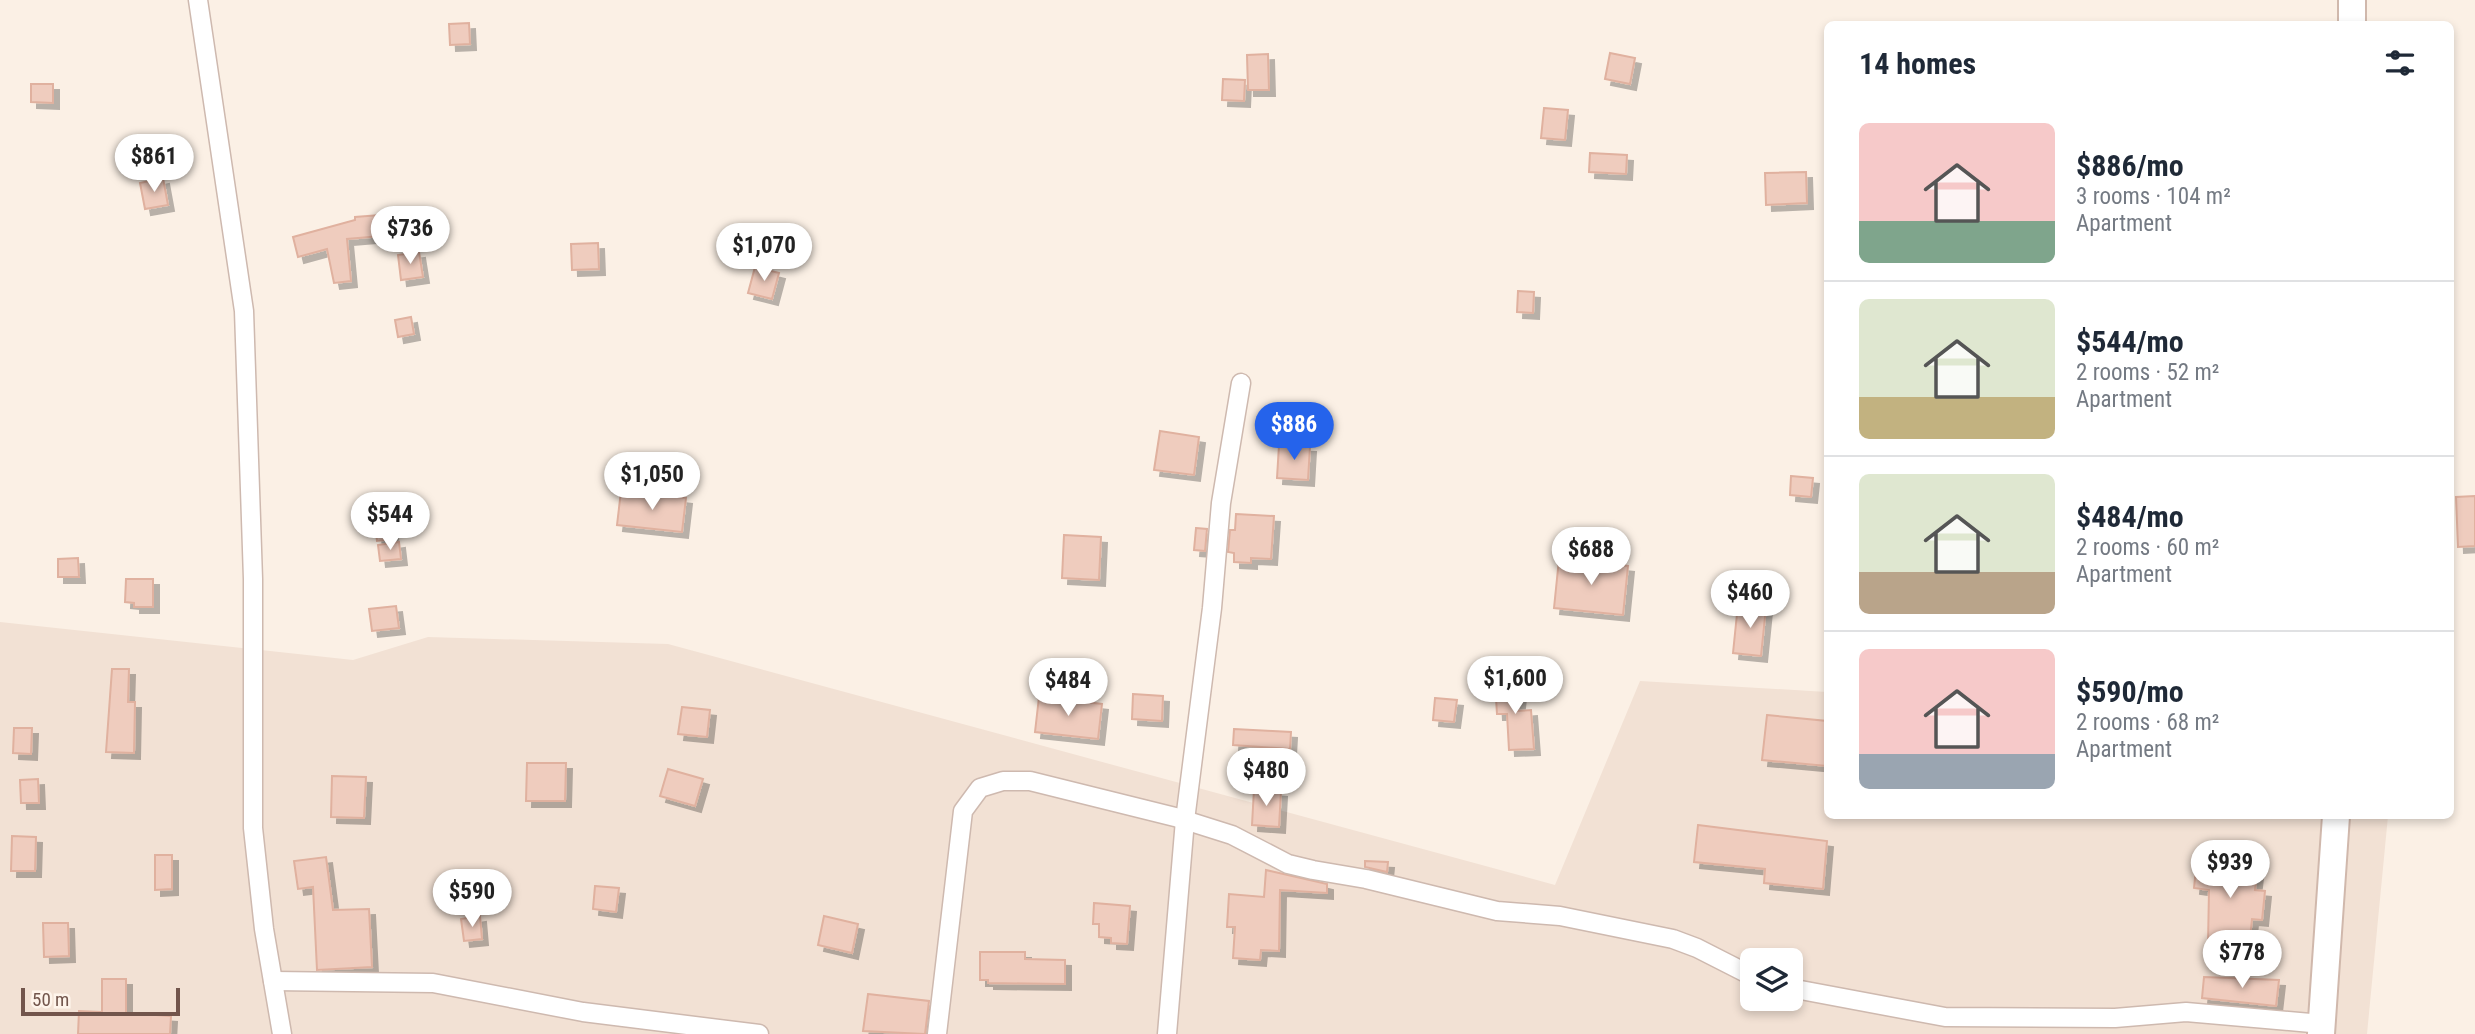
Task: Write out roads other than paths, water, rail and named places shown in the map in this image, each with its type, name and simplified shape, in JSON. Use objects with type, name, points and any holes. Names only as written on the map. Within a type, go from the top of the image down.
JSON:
[{"type":"street","points":[[198,0],[244,311],[253,579],[253,828],[282,1034]]},
{"type":"street","points":[[2352,0],[2352,21]]},
{"type":"street","points":[[1167,1034],[1185,820],[1212,608],[1221,503],[1241,383]]},
{"type":"street","points":[[937,1034],[963,811],[981,788],[1003,781],[1030,781],[1185,820],[1232,835],[1288,864],[1497,911],[1560,916],[1645,932],[1697,948],[1740,970]]},
{"type":"street","points":[[1803,990],[1945,1017],[2115,1018],[2186,1013],[2321,1029],[2336,819]]},
{"type":"street","points":[[273,981],[433,983],[583,1013],[759,1034]]}]
